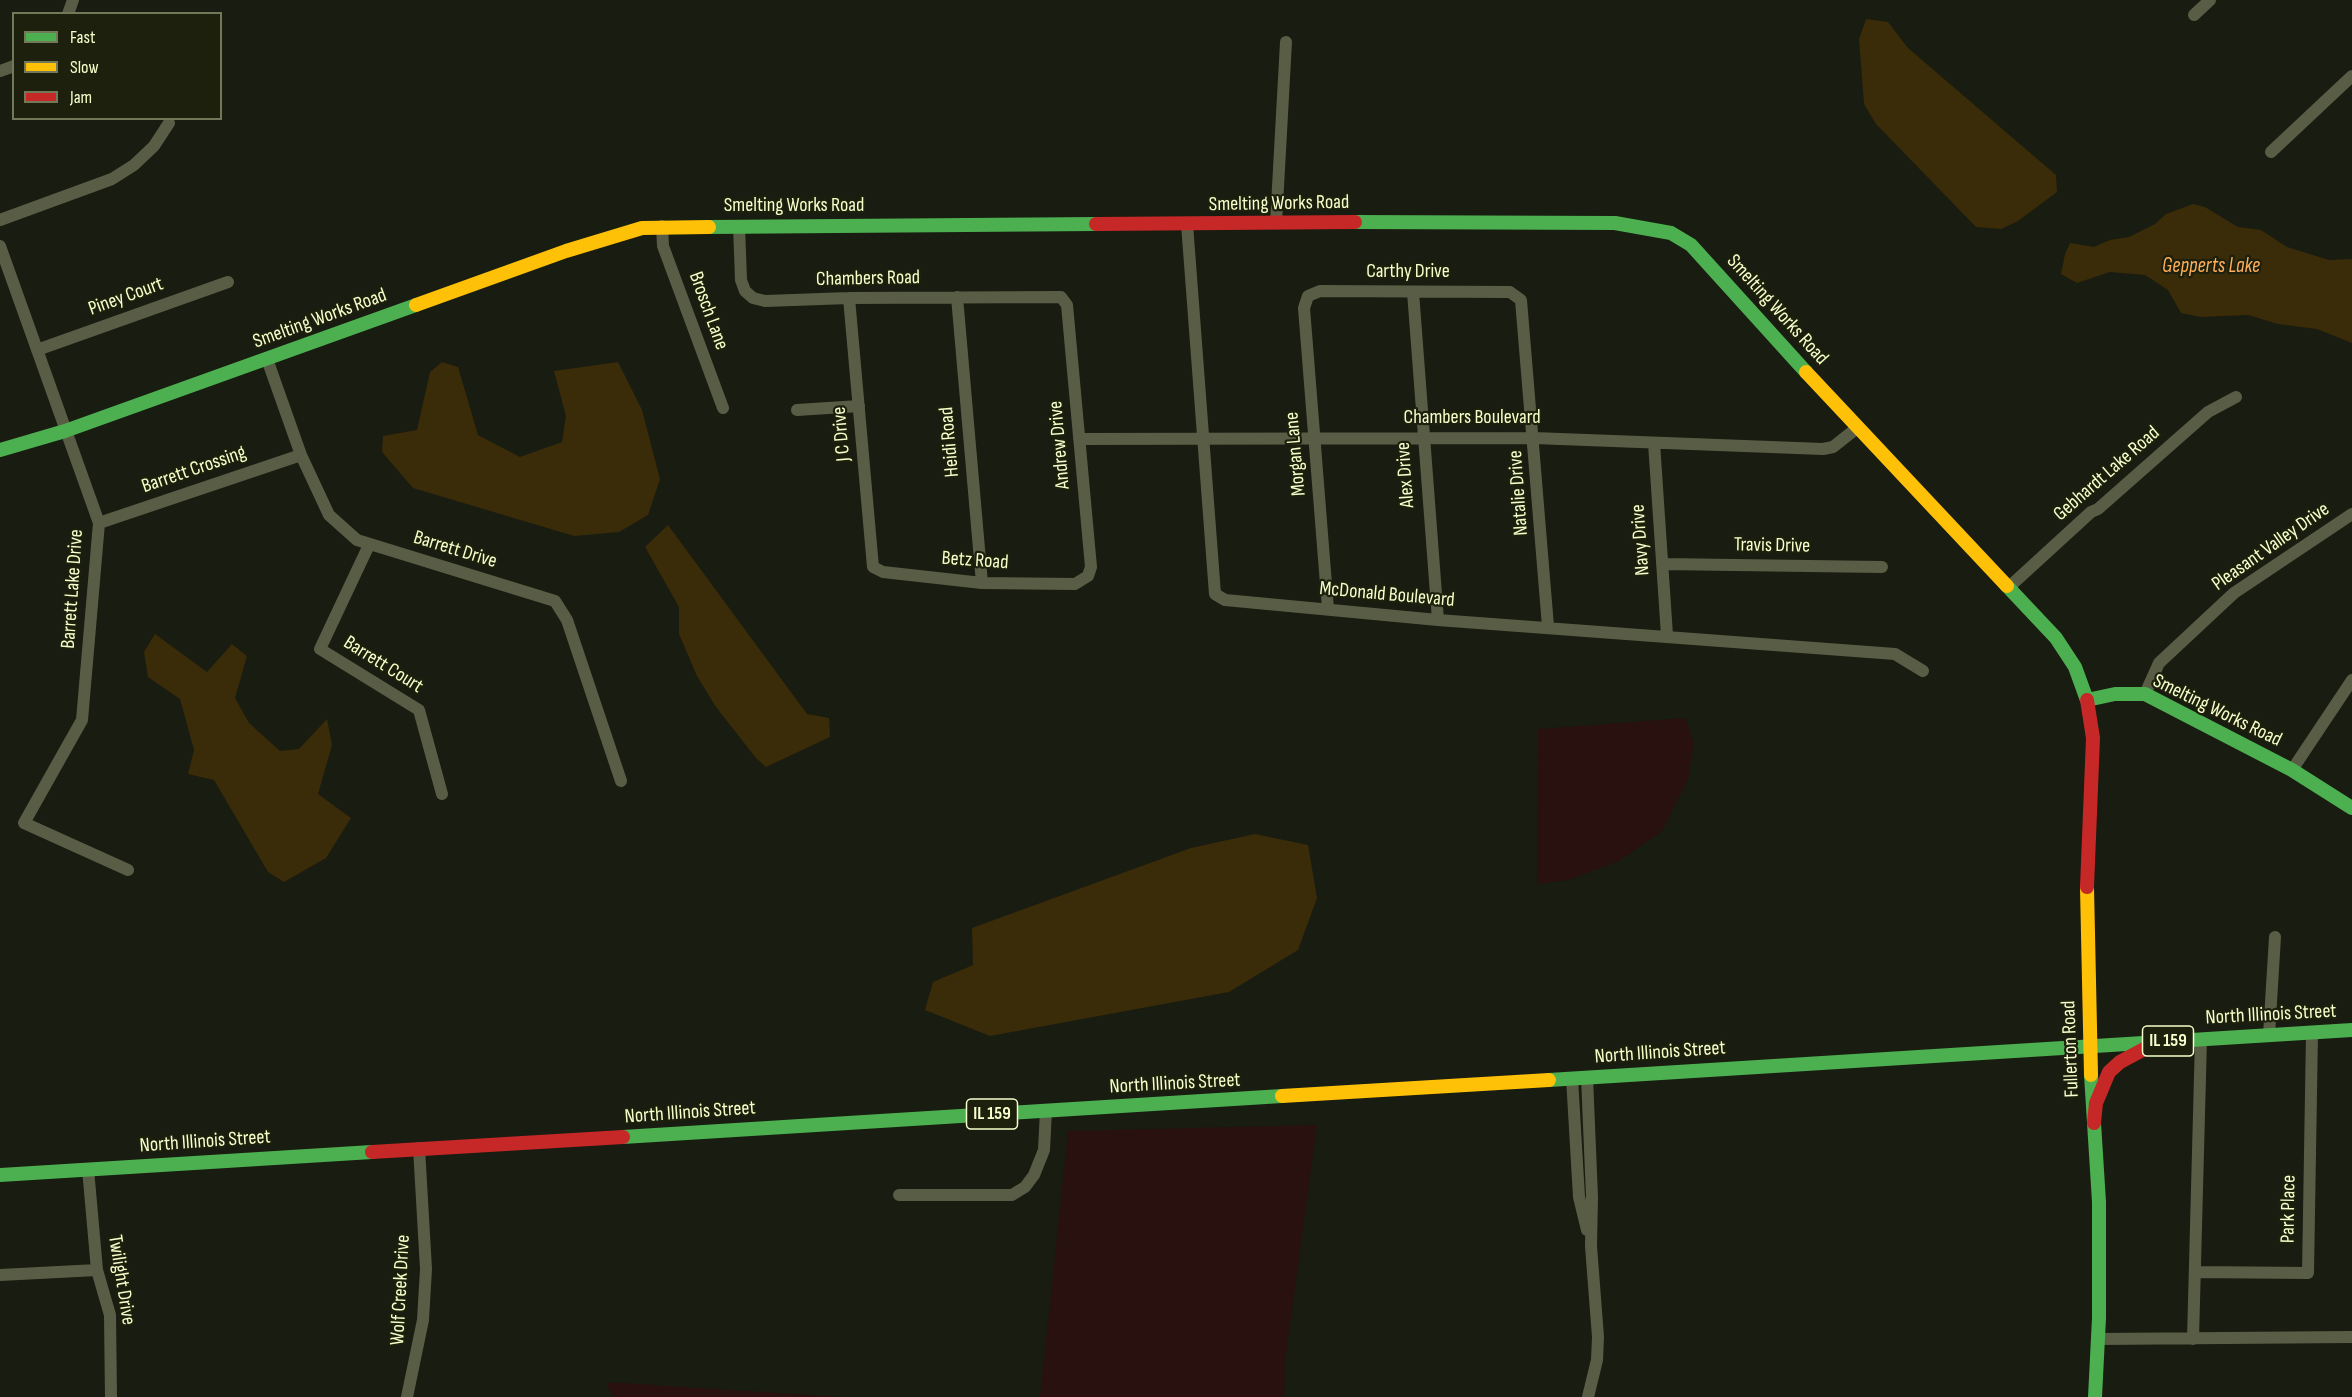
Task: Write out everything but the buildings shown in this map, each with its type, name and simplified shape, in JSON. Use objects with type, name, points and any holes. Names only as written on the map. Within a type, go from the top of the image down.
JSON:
[{"type":"street","points":[[2194,15],[2210,0]]},
{"type":"street","points":[[1276,223],[1286,42]]},
{"type":"street","points":[[2271,152],[2352,76]]},
{"type":"street","points":[[0,220],[112,179],[134,165],[154,146],[169,123]]},
{"type":"street","name":"Smelting Works Road","points":[[0,450],[65,431],[603,238],[662,226],[1615,223],[1671,232],[1691,245],[1857,428],[2056,638],[2075,668],[2087,700],[2115,694],[2145,694],[2292,770],[2352,808]]},
{"type":"street","name":"McDonald Boulevard","points":[[1186,224],[1215,594],[1224,600],[1438,620],[1548,626],[1895,654],[1923,671]]},
{"type":"street","name":"Brosch Lane","points":[[662,226],[663,246],[723,408]]},
{"type":"street","name":"Chambers Road","points":[[739,226],[741,280],[745,291],[753,298],[765,301],[849,298],[1061,297]]},
{"type":"street","name":"Barrett Lake Drive","points":[[0,246],[99,523],[82,720],[24,823],[128,870]]},
{"type":"street","name":"Piney Court","points":[[38,350],[228,282]]},
{"type":"street","name":"Carthy Drive","points":[[1308,296],[1320,291],[1510,292]]},
{"type":"street","name":"Alex Drive","points":[[1413,292],[1438,620]]},
{"type":"street","name":"Natalie Drive","points":[[1510,292],[1521,300],[1548,626]]},
{"type":"street","name":"Morgan Lane","points":[[1308,296],[1304,308],[1328,609]]},
{"type":"street","name":"Heidi Road","points":[[957,297],[982,583]]},
{"type":"street","name":"Andrew Drive","points":[[1061,297],[1067,305],[1091,567],[1088,576],[1075,584]]},
{"type":"street","name":"J C Drive","points":[[849,298],[873,567]]},
{"type":"street","name":"Barrett Drive","points":[[267,358],[301,455],[329,515],[357,540],[555,602],[567,620],[621,782]]},
{"type":"street","name":"Gebhardt Lake Road","points":[[2008,588],[2208,412],[2236,397]]},
{"type":"street","points":[[797,410],[859,406]]},
{"type":"street","name":"Chambers Boulevard","points":[[1079,439],[1534,438],[1823,449],[1833,447],[1857,428]]},
{"type":"street","name":"Navy Drive","points":[[1654,443],[1667,635]]},
{"type":"street","name":"Barrett Crossing","points":[[99,523],[301,455]]},
{"type":"street","name":"Pleasant Valley Drive","points":[[2145,694],[2159,663],[2234,593],[2352,514]]},
{"type":"street","name":"Barrett Court","points":[[369,544],[320,649],[419,710],[442,794]]},
{"type":"street","name":"Travis Drive","points":[[1662,564],[1882,567]]},
{"type":"street","name":"Betz Road","points":[[873,567],[883,572],[982,583],[1075,584]]},
{"type":"street","points":[[2292,770],[2352,680]]},
{"type":"street","name":"Fullerton Road","points":[[2087,700],[2093,738],[2087,868],[2089,1046],[2099,1202],[2098,1339],[2095,1397]]},
{"type":"street","points":[[2269,1035],[2275,937]]},
{"type":"street","name":"North Illinois Street","points":[[0,1175],[2352,1030]]},
{"type":"street","name":"Park Place","points":[[2194,1272],[2307,1273],[2312,1033]]},
{"type":"street","points":[[2193,1339],[2201,1039]]},
{"type":"street","points":[[2094,1123],[2096,1103],[2109,1072],[2136,1052],[2160,1042]]},
{"type":"street","points":[[1587,1077],[1592,1197],[1591,1246],[1598,1337],[1597,1360],[1588,1397]]},
{"type":"street","points":[[1572,1078],[1579,1197],[1591,1246]]},
{"type":"street","points":[[899,1196],[1012,1195],[1025,1187],[1034,1175],[1044,1150],[1046,1110]]},
{"type":"street","name":"Wolf Creek Drive","points":[[407,1397],[423,1320],[426,1269],[419,1148]]},
{"type":"street","name":"Twilight Drive","points":[[88,1169],[97,1270],[110,1314],[111,1397]]},
{"type":"street","points":[[0,1275],[97,1270]]},
{"type":"street","points":[[2098,1339],[2352,1337]]},
{"type":"shaded area","points":[[1685,718],[1694,742],[1688,779],[1662,831],[1619,861],[1568,880],[1537,884],[1538,729]]},
{"type":"shaded area","points":[[1317,1125],[1286,1354],[1284,1397],[1040,1397],[1068,1131]]},
{"type":"shaded area","points":[[606,1382],[841,1397],[613,1397]]},
{"type":"water","points":[[1866,19],[1888,22],[1908,48],[2056,175],[2057,192],[2018,221],[2001,229],[1976,227],[1876,124],[1864,104],[1859,39]]},
{"type":"water","name":"Gepperts Lake","points":[[2193,204],[2205,207],[2238,227],[2261,230],[2287,247],[2329,260],[2352,259],[2352,343],[2317,329],[2278,324],[2248,315],[2201,317],[2181,313],[2168,290],[2145,275],[2110,272],[2077,283],[2061,274],[2070,243],[2094,247],[2110,240],[2129,237],[2155,224],[2166,214]]},
{"type":"water","points":[[442,362],[458,367],[478,435],[520,457],[562,442],[566,416],[554,371],[618,362],[642,410],[660,479],[648,515],[619,532],[574,536],[413,488],[382,452],[383,436],[417,430],[430,372]]},
{"type":"water","points":[[668,525],[807,714],[829,718],[830,737],[766,767],[756,758],[716,707],[697,676],[679,634],[679,607],[645,547]]},
{"type":"water","points":[[155,634],[207,672],[232,644],[247,656],[235,698],[249,723],[280,751],[299,749],[327,719],[332,745],[318,794],[351,818],[326,858],[284,882],[268,872],[214,780],[188,774],[194,750],[180,699],[148,677],[144,652]]},
{"type":"water","points":[[1255,834],[1308,845],[1317,898],[1298,950],[1229,992],[990,1036],[925,1010],[933,982],[973,965],[972,928],[1191,848]]},
{"type":"traffic: fast","points":[[1355,222],[1615,223],[1671,233],[1691,245],[1806,372]]},
{"type":"traffic: fast","points":[[709,227],[1096,224]]},
{"type":"traffic: fast","points":[[0,450],[65,431],[416,305]]},
{"type":"traffic: fast","points":[[2007,586],[2056,638],[2075,667],[2087,700],[2115,694],[2145,694],[2292,770],[2352,808]]},
{"type":"traffic: fast","points":[[1549,1080],[2352,1030]]},
{"type":"traffic: fast","points":[[2091,1075],[2099,1202],[2099,1318],[2095,1397]]},
{"type":"traffic: fast","points":[[623,1137],[1282,1096]]},
{"type":"traffic: fast","points":[[0,1175],[372,1152]]},
{"type":"traffic: slow","points":[[416,305],[566,251],[642,228],[709,227]]},
{"type":"traffic: slow","points":[[1806,372],[2007,586]]},
{"type":"traffic: slow","points":[[2087,887],[2091,1075]]},
{"type":"traffic: slow","points":[[1282,1096],[1549,1080]]},
{"type":"traffic: jam","points":[[1096,224],[1355,222]]},
{"type":"traffic: jam","points":[[2087,700],[2093,738],[2087,887]]},
{"type":"traffic: jam","points":[[2094,1123],[2096,1103],[2109,1072],[2120,1062],[2150,1046]]},
{"type":"traffic: jam","points":[[372,1152],[623,1137]]}]
